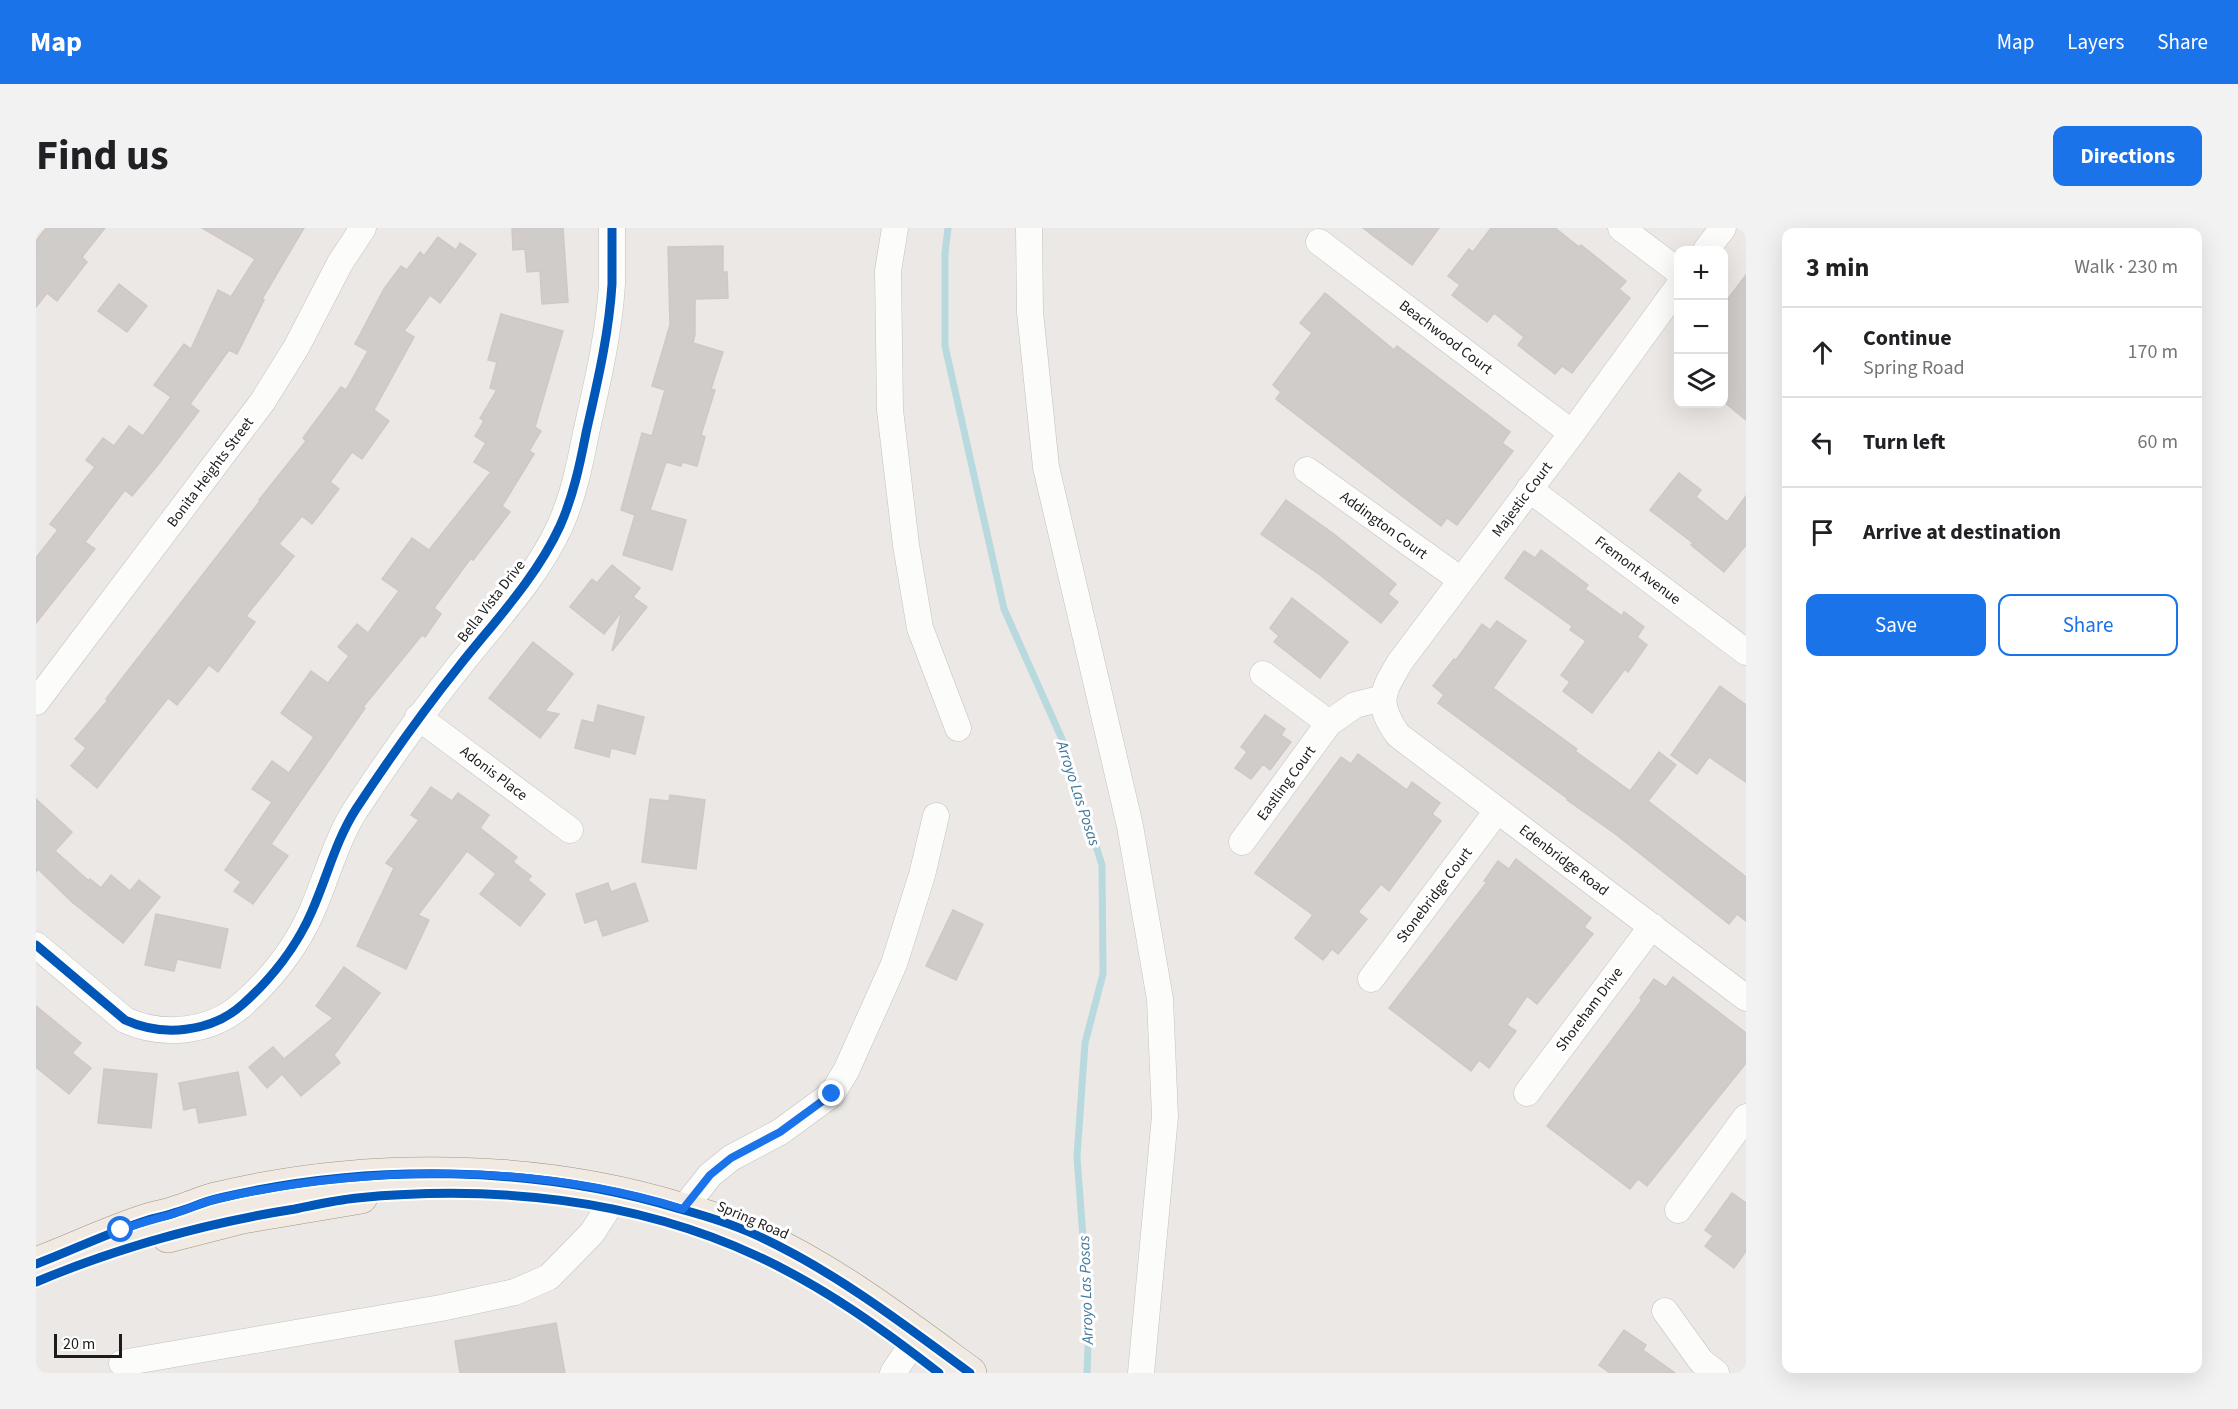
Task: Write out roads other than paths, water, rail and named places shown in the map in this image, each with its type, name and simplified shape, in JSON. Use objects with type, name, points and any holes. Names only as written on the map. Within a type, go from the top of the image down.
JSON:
[{"type":"main road","name":"Spring Road","points":[[36,1264],[139,1223],[218,1198],[302,1183],[448,1174],[560,1181],[630,1194],[683,1209],[754,1234],[832,1275],[868,1297],[970,1373]]},
{"type":"main road","points":[[36,1282],[155,1239],[242,1217],[354,1198],[417,1194],[516,1194],[608,1208],[668,1223],[755,1255],[829,1293],[901,1361],[939,1373]]},
{"type":"street","name":"Bonita Heights Street","points":[[36,702],[269,393],[297,346],[340,263],[363,228]]},
{"type":"street","name":"Bella Vista Drive","points":[[36,945],[125,1020],[141,1027],[162,1031],[199,1027],[230,1014],[243,1005],[263,984],[288,952],[311,913],[354,812],[418,717],[535,570],[560,525],[580,463],[602,360],[612,285],[612,228]]},
{"type":"street","points":[[895,228],[888,271],[890,410],[906,545],[920,628],[958,728]]},
{"type":"street","points":[[1029,228],[1030,312],[1046,467],[1130,826],[1160,999],[1165,1116],[1141,1373]]},
{"type":"street","points":[[1622,228],[1674,268]]},
{"type":"street","points":[[1709,246],[1723,228]]},
{"type":"street","name":"Beachwood Court","points":[[1319,242],[1572,433]]},
{"type":"street","name":"Majestic Court","points":[[1385,708],[1384,687],[1400,662],[1674,293]]},
{"type":"street","name":"Addington Court","points":[[1307,470],[1461,580]]},
{"type":"street","name":"Fremont Avenue","points":[[1530,489],[1746,652]]},
{"type":"street","points":[[1263,674],[1329,723]]},
{"type":"street","name":"Eastling Court","points":[[1242,842],[1329,723],[1355,705],[1385,708]]},
{"type":"street","name":"Edenbridge Road","points":[[1385,708],[1398,735],[1746,998]]},
{"type":"street","name":"Adonis Place","points":[[418,717],[570,830]]},
{"type":"street","name":"Stonebridge Court","points":[[1371,979],[1497,811]]},
{"type":"street","points":[[683,1209],[710,1175],[731,1158],[780,1132],[832,1094],[846,1071],[894,964],[922,875],[936,816]]},
{"type":"street","name":"Shoreham Drive","points":[[1527,1093],[1652,926]]},
{"type":"street","points":[[1678,1210],[1746,1117]]},
{"type":"street","points":[[122,1363],[441,1308],[514,1292],[549,1277],[592,1233],[608,1208]]},
{"type":"street","points":[[1665,1311],[1701,1361],[1716,1373]]},
{"type":"waterway","name":"Arroyo Las Posas","points":[[948,228],[945,253],[945,346],[1004,609],[1062,739],[1102,865],[1103,974],[1085,1043],[1077,1157],[1089,1317],[1087,1373]]}]
